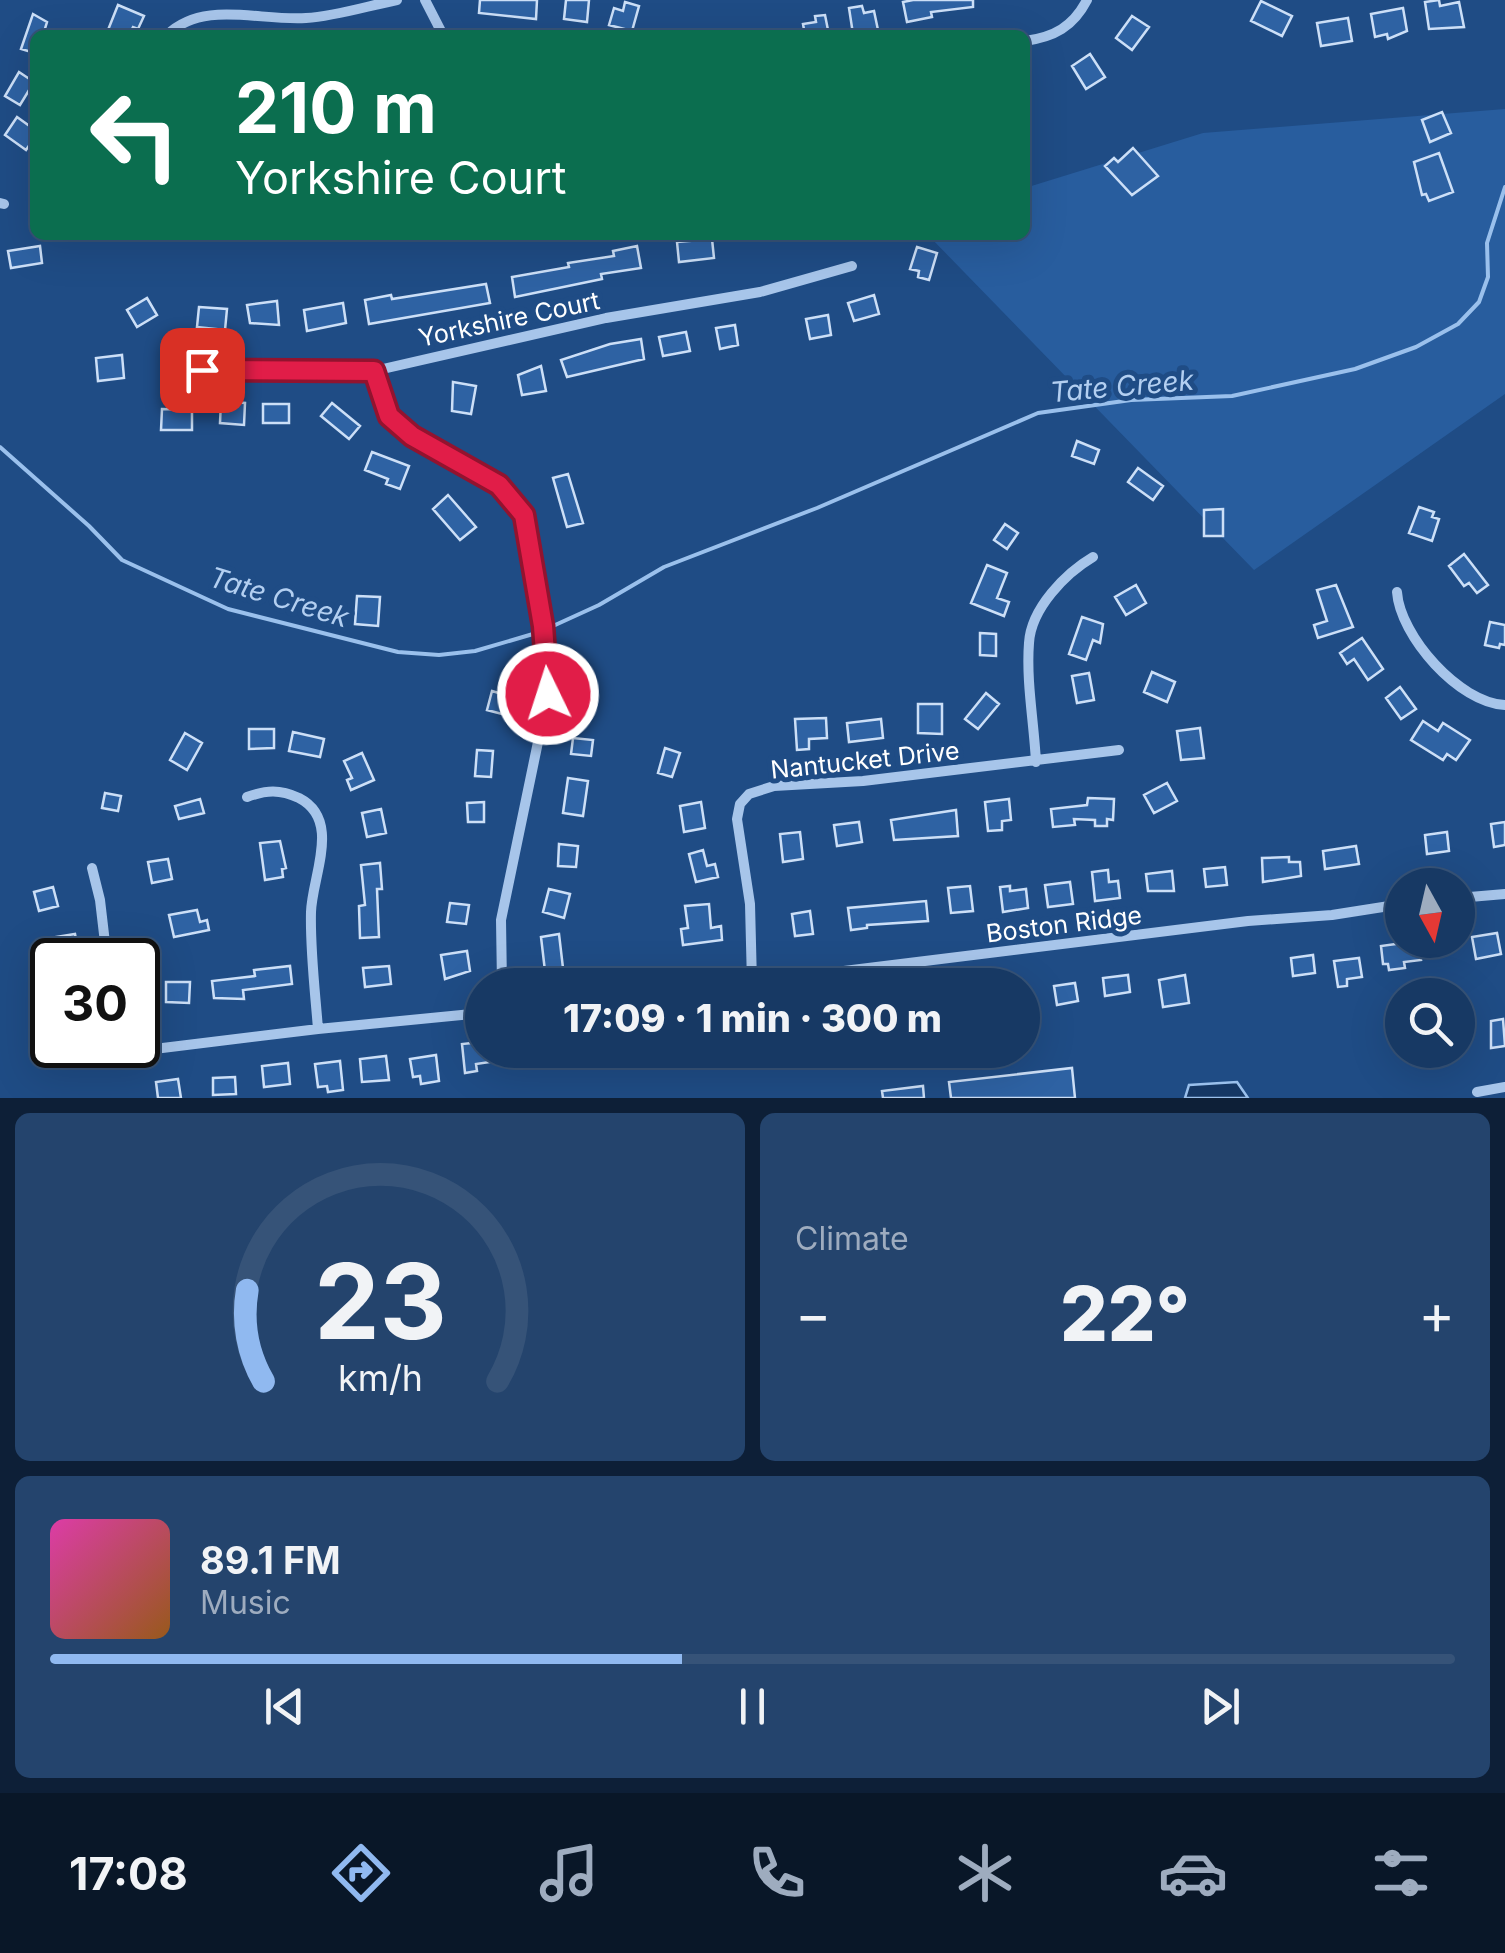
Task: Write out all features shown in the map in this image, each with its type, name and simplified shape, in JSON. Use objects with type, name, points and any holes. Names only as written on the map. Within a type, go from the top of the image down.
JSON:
[{"type":"street","points":[[172,30],[184,18],[212,10],[304,18],[398,0]]},
{"type":"street","points":[[425,0],[440,30]]},
{"type":"street","points":[[1030,40],[1066,28],[1087,0]]},
{"type":"street","name":"Yorkshire Court","points":[[170,369],[374,371],[606,318],[760,292],[852,266]]},
{"type":"street","points":[[374,371],[389,416],[412,436],[499,485],[524,515],[543,626],[548,694],[500,920],[501,968]]},
{"type":"street","points":[[1036,762],[1028,640],[1058,585],[1094,557]]},
{"type":"street","points":[[1397,592],[1402,620],[1424,651],[1474,697],[1505,705]]},
{"type":"street","name":"Nantucket Drive","points":[[753,968],[750,904],[737,819],[740,804],[749,794],[774,786],[863,781],[1119,750]]},
{"type":"street","points":[[247,797],[263,791],[280,791],[303,800],[319,817],[322,856],[314,880],[311,913],[318,1028]]},
{"type":"street","points":[[92,868],[105,938]]},
{"type":"street","points":[[1475,897],[1505,894]]},
{"type":"street","name":"Boston Ridge","points":[[872,968],[1385,907]]},
{"type":"street","points":[[160,1049],[318,1028],[465,1015]]},
{"type":"street","points":[[1477,1092],[1505,1087]]},
{"type":"shaded area","points":[[1505,109],[1505,394],[1254,570],[933,240],[1030,240],[1030,186],[1203,133]]},
{"type":"shaded area","points":[[1237,1082],[1248,1098],[1185,1098],[1189,1085]]},
{"type":"building","points":[[480,0],[537,0],[536,19],[479,13]]},
{"type":"building","points":[[566,0],[589,0],[587,22],[564,19]]},
{"type":"building","points":[[973,0],[973,7],[931,12],[932,17],[907,22],[903,2]]},
{"type":"building","points":[[1439,0],[1440,6],[1459,2],[1464,27],[1429,29],[1425,2]]},
{"type":"building","points":[[1261,1],[1292,16],[1282,36],[1251,21]]},
{"type":"building","points":[[625,2],[639,6],[632,30],[609,25],[614,8],[623,11]]},
{"type":"building","points":[[118,5],[144,16],[138,29],[108,30]]},
{"type":"building","points":[[862,6],[864,13],[874,11],[878,30],[852,30],[849,8]]},
{"type":"building","points":[[1403,8],[1407,31],[1388,39],[1387,34],[1375,37],[1371,14]]},
{"type":"building","points":[[33,14],[47,22],[45,30],[30,30],[30,52],[21,49]]},
{"type":"building","points":[[825,15],[828,30],[804,30],[803,24],[816,22],[815,16]]},
{"type":"building","points":[[1132,16],[1149,27],[1132,50],[1116,38]]},
{"type":"building","points":[[1348,18],[1352,41],[1321,46],[1317,23]]},
{"type":"building","points":[[1090,54],[1105,77],[1086,89],[1072,66]]},
{"type":"building","points":[[19,72],[30,79],[30,89],[20,105],[5,96]]},
{"type":"building","points":[[1442,112],[1451,133],[1430,142],[1422,120]]},
{"type":"building","points":[[17,117],[30,126],[30,144],[26,150],[5,135]]},
{"type":"building","points":[[1133,148],[1158,176],[1132,195],[1105,166],[1114,158],[1118,162]]},
{"type":"building","points":[[1439,153],[1453,192],[1429,201],[1426,194],[1422,195],[1414,162]]},
{"type":"building","points":[[712,240],[714,258],[679,262],[677,242]]},
{"type":"building","points":[[40,246],[42,263],[11,268],[8,251]]},
{"type":"building","points":[[637,246],[641,268],[601,274],[602,279],[515,297],[512,277],[614,256],[613,251]]},
{"type":"building","points":[[917,247],[937,253],[929,280],[910,269]]},
{"type":"building","points":[[486,284],[490,303],[369,324],[365,300]]},
{"type":"building","points":[[874,295],[879,314],[854,321],[848,303]]},
{"type":"building","points":[[147,298],[157,315],[137,327],[127,310]]},
{"type":"building","points":[[277,301],[279,325],[250,323],[247,305]]},
{"type":"building","points":[[343,303],[346,323],[307,331],[304,310]]},
{"type":"building","points":[[199,307],[227,309],[225,330],[197,327]]},
{"type":"building","points":[[828,315],[831,335],[810,339],[806,319]]},
{"type":"building","points":[[735,325],[738,345],[720,349],[716,328]]},
{"type":"building","points":[[686,332],[690,351],[663,356],[659,337]]},
{"type":"building","points":[[641,339],[644,359],[567,377],[561,360],[610,344]]},
{"type":"building","points":[[122,355],[124,378],[98,381],[96,358]]},
{"type":"building","points":[[541,366],[546,391],[522,395],[518,375]]},
{"type":"building","points":[[453,382],[476,386],[471,414],[452,411]]},
{"type":"building","points":[[221,401],[245,403],[244,425],[220,423]]},
{"type":"building","points":[[332,403],[360,426],[349,439],[321,416]]},
{"type":"building","points":[[263,404],[289,404],[289,423],[263,423]]},
{"type":"building","points":[[162,409],[192,410],[192,430],[161,430]]},
{"type":"building","points":[[1077,441],[1099,450],[1094,464],[1072,456]]},
{"type":"building","points":[[372,452],[409,466],[400,489],[386,484],[388,479],[365,470]]},
{"type":"building","points":[[1138,468],[1163,486],[1153,500],[1128,482]]},
{"type":"building","points":[[568,474],[583,523],[567,527],[553,478]]},
{"type":"building","points":[[448,495],[476,527],[460,540],[433,509]]},
{"type":"building","points":[[1419,507],[1434,512],[1432,517],[1439,519],[1432,541],[1409,533]]},
{"type":"building","points":[[1223,509],[1223,536],[1204,536],[1204,510]]},
{"type":"building","points":[[1005,524],[1018,533],[1007,549],[994,540]]},
{"type":"building","points":[[1464,554],[1488,585],[1477,593],[1469,583],[1464,586],[1449,566]]},
{"type":"building","points":[[987,565],[1007,573],[997,598],[1009,602],[1004,616],[971,603]]},
{"type":"building","points":[[1136,585],[1146,603],[1126,615],[1115,597]]},
{"type":"building","points":[[1336,585],[1353,627],[1318,638],[1314,625],[1327,621],[1317,590]]},
{"type":"building","points":[[357,596],[380,597],[378,626],[355,624]]},
{"type":"building","points":[[1082,617],[1103,624],[1100,643],[1093,640],[1086,660],[1069,654]]},
{"type":"building","points":[[1490,622],[1505,625],[1505,645],[1500,644],[1499,648],[1485,645]]},
{"type":"building","points":[[980,633],[996,634],[996,656],[980,655]]},
{"type":"building","points":[[1362,638],[1383,669],[1368,680],[1354,659],[1347,664],[1340,653]]},
{"type":"building","points":[[1152,672],[1175,682],[1167,702],[1144,692]]},
{"type":"building","points":[[1089,673],[1094,700],[1077,703],[1072,676]]},
{"type":"building","points":[[1400,687],[1416,709],[1401,719],[1386,698]]},
{"type":"building","points":[[492,691],[512,697],[506,715],[487,710]]},
{"type":"building","points":[[986,693],[999,704],[978,729],[965,719]]},
{"type":"building","points":[[918,704],[942,704],[942,734],[918,733]]},
{"type":"building","points":[[826,718],[827,738],[809,739],[809,749],[797,750],[795,719]]},
{"type":"building","points":[[881,719],[883,738],[849,742],[847,723]]},
{"type":"building","points":[[1423,721],[1438,731],[1443,723],[1470,740],[1456,760],[1447,754],[1443,760],[1411,740]]},
{"type":"building","points":[[1200,728],[1204,758],[1181,760],[1177,731]]},
{"type":"building","points":[[249,729],[274,729],[274,748],[249,749]]},
{"type":"building","points":[[293,732],[324,739],[320,757],[289,751]]},
{"type":"building","points":[[185,733],[202,743],[187,770],[170,760]]},
{"type":"building","points":[[573,738],[593,740],[591,756],[571,754]]},
{"type":"building","points":[[665,748],[680,753],[672,777],[658,773]]},
{"type":"building","points":[[477,750],[493,751],[491,777],[475,776]]},
{"type":"building","points":[[362,753],[374,780],[351,790],[347,780],[352,778],[344,761]]},
{"type":"building","points":[[568,778],[588,781],[583,816],[563,813]]},
{"type":"building","points":[[1167,783],[1177,801],[1154,813],[1144,795]]},
{"type":"building","points":[[105,793],[121,796],[118,811],[102,808]]},
{"type":"building","points":[[1088,798],[1114,799],[1113,820],[1107,819],[1107,826],[1095,826],[1095,820],[1074,819],[1075,825],[1053,827],[1051,809],[1087,805]]},
{"type":"building","points":[[200,799],[204,813],[179,819],[175,806]]},
{"type":"building","points":[[1009,799],[1011,820],[1002,821],[1002,830],[988,831],[985,802]]},
{"type":"building","points":[[484,802],[484,822],[468,822],[467,803]]},
{"type":"building","points":[[701,802],[705,828],[684,832],[680,806]]},
{"type":"building","points":[[381,809],[386,833],[367,837],[362,813]]},
{"type":"building","points":[[956,810],[958,836],[894,840],[891,820]]},
{"type":"building","points":[[859,822],[862,842],[837,846],[834,825]]},
{"type":"building","points":[[1505,822],[1505,845],[1494,847],[1491,824]]},
{"type":"building","points":[[800,832],[803,859],[783,862],[780,834]]},
{"type":"building","points":[[1447,832],[1449,851],[1427,854],[1425,835]]},
{"type":"building","points":[[280,841],[286,868],[282,869],[283,877],[265,880],[260,843]]},
{"type":"building","points":[[559,844],[578,846],[576,867],[558,866]]},
{"type":"building","points":[[1356,846],[1359,864],[1325,869],[1323,851]]},
{"type":"building","points":[[703,850],[707,866],[715,864],[718,877],[696,882],[689,854]]},
{"type":"building","points":[[1289,857],[1289,862],[1300,862],[1301,876],[1263,882],[1262,858]]},
{"type":"building","points":[[168,859],[172,879],[152,883],[148,862]]},
{"type":"building","points":[[380,863],[379,937],[360,938],[359,906],[365,905],[361,865]]},
{"type":"building","points":[[1225,867],[1227,885],[1206,887],[1204,869]]},
{"type":"building","points":[[1108,870],[1109,882],[1118,881],[1120,898],[1095,901],[1092,872]]},
{"type":"building","points":[[1172,871],[1174,891],[1148,891],[1146,874]]},
{"type":"building","points":[[1070,882],[1073,904],[1048,907],[1045,885]]},
{"type":"building","points":[[970,886],[973,911],[951,913],[948,888]]},
{"type":"building","points":[[1010,886],[1010,891],[1026,889],[1028,908],[1003,912],[1000,887]]},
{"type":"building","points":[[53,887],[58,906],[39,911],[34,892]]},
{"type":"building","points":[[549,889],[570,894],[564,918],[543,912]]},
{"type":"building","points":[[926,901],[928,921],[867,925],[851,930],[848,908]]},
{"type":"building","points":[[450,903],[469,905],[466,924],[447,922]]},
{"type":"building","points":[[709,904],[711,928],[721,926],[722,940],[683,945],[681,929],[688,928],[685,906]]},
{"type":"building","points":[[197,910],[200,922],[207,920],[209,930],[174,937],[169,915]]},
{"type":"building","points":[[810,911],[813,934],[795,936],[792,914]]},
{"type":"building","points":[[1497,933],[1501,954],[1476,959],[1475,937]]},
{"type":"building","points":[[559,934],[563,968],[545,968],[541,937]]},
{"type":"building","points":[[1385,945],[1385,958],[1421,960],[1404,962],[1405,968],[1389,970],[1388,964],[1383,964],[1381,946]]},
{"type":"building","points":[[467,951],[470,968],[445,979],[441,955]]},
{"type":"building","points":[[1313,955],[1315,973],[1293,976],[1291,958]]},
{"type":"building","points":[[1359,958],[1362,977],[1347,979],[1347,986],[1338,987],[1334,961]]},
{"type":"building","points":[[290,966],[292,984],[243,990],[244,999],[214,998],[212,981],[255,976],[254,970]]},
{"type":"building","points":[[389,966],[391,984],[365,987],[363,968]]},
{"type":"building","points":[[1128,975],[1130,992],[1105,996],[1103,978]]},
{"type":"building","points":[[1185,975],[1189,1003],[1163,1007],[1159,980]]},
{"type":"building","points":[[166,982],[190,982],[189,1003],[166,1002]]},
{"type":"building","points":[[1075,983],[1078,1001],[1057,1005],[1054,986]]},
{"type":"building","points":[[1503,1019],[1505,1046],[1491,1048],[1491,1021]]},
{"type":"building","points":[[462,1044],[465,1044],[465,1068],[477,1071],[465,1073]]},
{"type":"building","points":[[436,1055],[439,1081],[421,1084],[420,1076],[413,1077],[410,1059]]},
{"type":"building","points":[[386,1056],[389,1080],[362,1082],[360,1059]]},
{"type":"building","points":[[340,1061],[343,1090],[328,1092],[327,1086],[318,1087],[315,1064]]},
{"type":"building","points":[[288,1063],[290,1084],[264,1087],[262,1066]]},
{"type":"building","points":[[1072,1068],[1075,1098],[951,1098],[949,1082]]},
{"type":"building","points":[[235,1077],[236,1094],[213,1095],[213,1078]]},
{"type":"building","points":[[178,1079],[181,1098],[158,1098],[156,1082]]},
{"type":"building","points":[[923,1086],[924,1098],[883,1098],[882,1091]]},
{"type":"waterway","name":"Tate Creek","points":[[553,626],[599,605],[664,567],[817,508],[1038,413],[1131,400],[1232,396],[1355,369],[1416,347],[1458,324],[1479,302],[1488,277],[1487,243],[1505,187]]},
{"type":"waterway","name":"Tate Creek","points":[[0,447],[122,560],[228,609],[398,652],[439,655],[475,651],[533,634]]},
{"type":"route","points":[[202,370],[374,371],[389,416],[412,436],[499,485],[524,515],[543,626],[548,694]]}]
